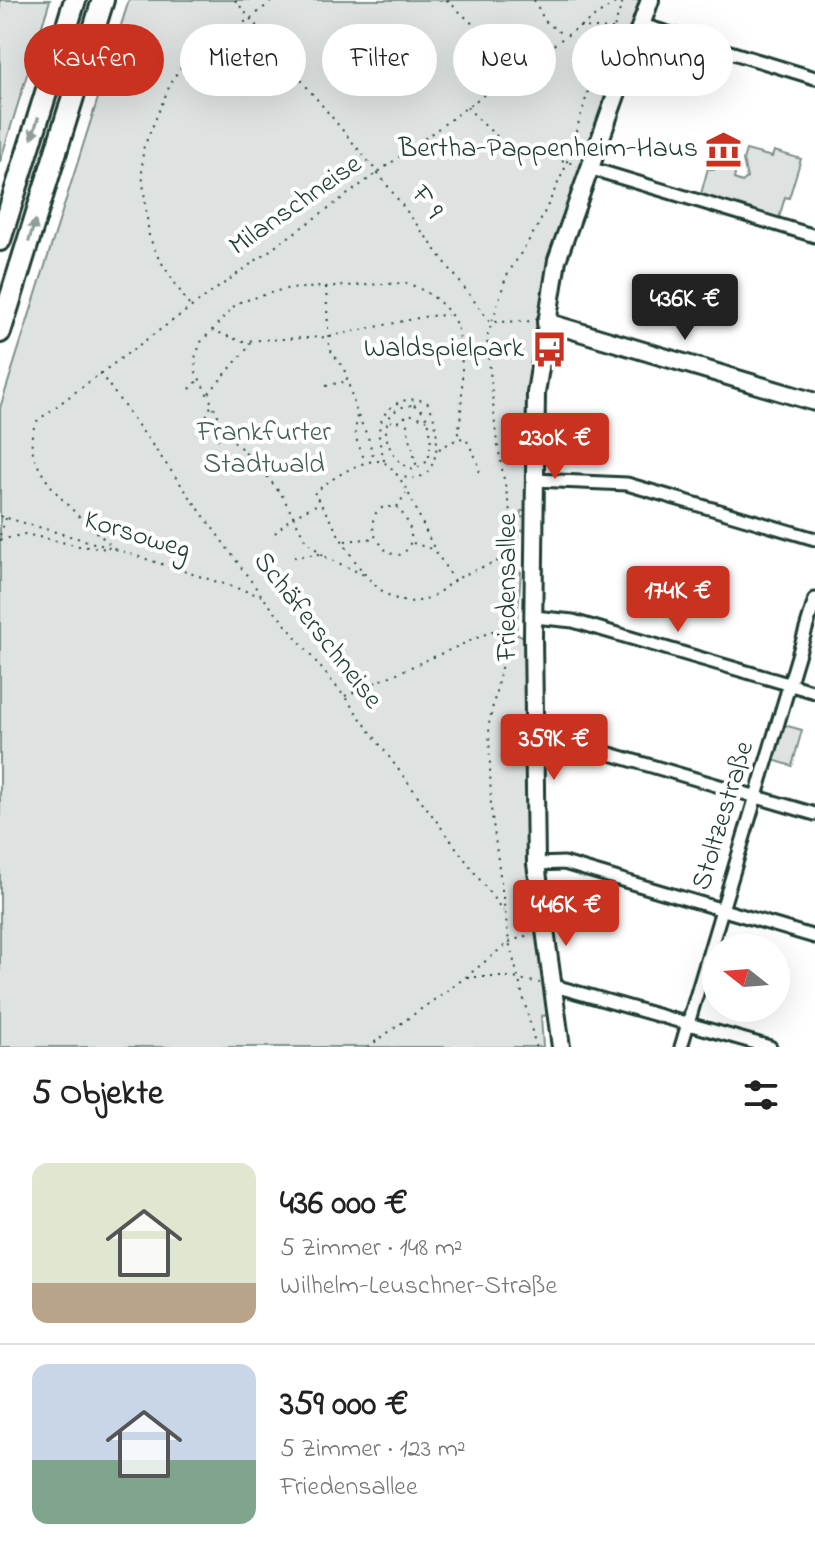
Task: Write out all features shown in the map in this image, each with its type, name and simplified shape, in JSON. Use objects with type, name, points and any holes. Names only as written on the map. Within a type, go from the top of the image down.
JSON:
[{"type":"highway","points":[[0,240],[75,0]]},
{"type":"highway","points":[[0,332],[103,0]]},
{"type":"street","name":"Friedensallee","points":[[642,24],[650,0]]},
{"type":"street","points":[[733,53],[815,78]]},
{"type":"street","name":"Friedensallee","points":[[561,1047],[536,864],[533,738],[536,393],[557,260],[616,96]]},
{"type":"street","points":[[589,168],[815,236]]},
{"type":"street","points":[[546,322],[815,402]]},
{"type":"street","points":[[535,480],[633,485],[815,539]]},
{"type":"street","name":"Stoltzestraße","points":[[681,1047],[815,599]]},
{"type":"street","points":[[534,617],[573,621],[815,692]]},
{"type":"street","points":[[533,738],[566,741],[815,814]]},
{"type":"street","points":[[536,864],[564,863],[815,937]]},
{"type":"street","points":[[551,985],[770,1047]]},
{"type":"path","name":"F 9","points":[[235,0],[378,173],[490,322]]},
{"type":"path","points":[[190,306],[158,257],[149,236],[142,173],[143,149],[172,80],[187,59],[250,19],[273,0]]},
{"type":"path","points":[[447,0],[473,24]]},
{"type":"path","points":[[534,0],[545,21],[564,35]]},
{"type":"path","points":[[615,24],[622,0]]},
{"type":"path","name":"Milanschneise","points":[[583,24],[622,0]]},
{"type":"path","name":"Milanschneise","points":[[556,41],[572,30]]},
{"type":"path","name":"Milanschneise","points":[[115,549],[46,481],[30,442],[31,431],[37,421],[190,306],[482,96]]},
{"type":"path","points":[[536,1047],[509,942],[491,808],[489,724],[504,654],[515,539],[496,436],[487,338],[506,277],[549,206],[575,139],[587,96]]},
{"type":"path","points":[[467,107],[492,132],[517,149],[567,161]]},
{"type":"path","points":[[575,139],[583,142]]},
{"type":"path","points":[[323,555],[306,541],[263,471],[230,437],[199,378],[195,358],[201,342],[237,303],[284,289],[406,283],[425,289],[458,330],[463,410],[456,440]]},
{"type":"path","points":[[326,287],[329,348],[344,369],[374,460]]},
{"type":"path","points":[[211,329],[225,337],[250,340],[327,337],[428,316],[448,315]]},
{"type":"path","points":[[490,322],[546,322]]},
{"type":"path","points":[[208,394],[246,350],[250,340]]},
{"type":"path","name":"Schäferschneise","points":[[100,373],[262,596],[344,696],[504,912]]},
{"type":"path","points":[[190,389],[199,378]]},
{"type":"path","points":[[326,386],[342,382],[349,386]]},
{"type":"path","points":[[384,462],[379,433],[383,416],[395,403],[405,400],[416,398],[428,403]]},
{"type":"path","points":[[203,423],[213,403]]},
{"type":"path","points":[[422,408],[428,403]]},
{"type":"path","points":[[397,475],[408,479],[420,478],[435,458],[438,450],[435,426],[428,403]]},
{"type":"path","points":[[403,406],[422,408],[428,420],[429,456],[425,465],[418,470],[407,468],[389,447],[386,438],[388,420],[403,406]]},
{"type":"path","points":[[357,414],[355,436],[365,462]]},
{"type":"path","points":[[383,416],[396,423],[405,416],[414,415],[428,420]]},
{"type":"path","points":[[405,416],[418,470]]},
{"type":"path","points":[[217,439],[230,437]]},
{"type":"path","points":[[438,450],[463,437],[470,444],[481,478]]},
{"type":"path","points":[[383,450],[389,447]]},
{"type":"path","points":[[429,456],[435,458]]},
{"type":"path","points":[[454,581],[397,475],[384,462],[365,462],[320,487],[314,494],[366,575],[385,594],[401,602],[424,600],[454,581],[515,555]]},
{"type":"path","points":[[397,507],[406,492]]},
{"type":"path","points":[[275,533],[293,516],[320,503]]},
{"type":"path","points":[[384,507],[397,507],[408,521],[411,543],[406,552],[396,555],[384,550],[376,538],[373,521],[376,512],[384,507]]},
{"type":"path","name":"Korsoweg","points":[[0,516],[262,596]]},
{"type":"path","points":[[0,535],[6,518]]},
{"type":"path","points":[[0,540],[25,534],[79,546],[115,549]]},
{"type":"path","points":[[344,541],[376,538]]},
{"type":"path","points":[[411,543],[435,550]]},
{"type":"path","points":[[294,557],[313,553],[323,555],[366,575]]},
{"type":"path","points":[[344,696],[506,625]]},
{"type":"path","points":[[368,1047],[509,942],[536,932]]},
{"type":"path","points":[[466,977],[519,978],[551,985]]},
{"type":"green space","points":[[0,0],[50,0],[43,24],[24,24],[24,84],[0,162]]},
{"type":"green space","name":"Frankfurter Stadtwald","points":[[129,0],[644,0],[635,24],[572,24],[572,96],[610,96],[552,258],[533,373],[529,374],[526,493],[530,494],[530,511],[521,511],[520,517],[531,518],[531,530],[519,531],[516,570],[521,572],[516,633],[524,637],[529,878],[550,1015],[541,1016],[543,1047],[0,1047],[0,408],[99,96],[164,96],[164,24],[121,24]]},
{"type":"green space","points":[[746,150],[772,157],[774,151],[801,159],[779,218],[701,194],[708,168],[714,170],[716,164],[736,170],[734,179],[742,182],[747,178],[743,160]]},
{"type":"green space","points":[[784,725],[802,730],[792,766],[773,760]]},
{"type":"place","name":"Bertha-Pappenheim-Haus","points":[[724,149]]},
{"type":"place","name":"Waldspielpark","points":[[550,349]]}]
